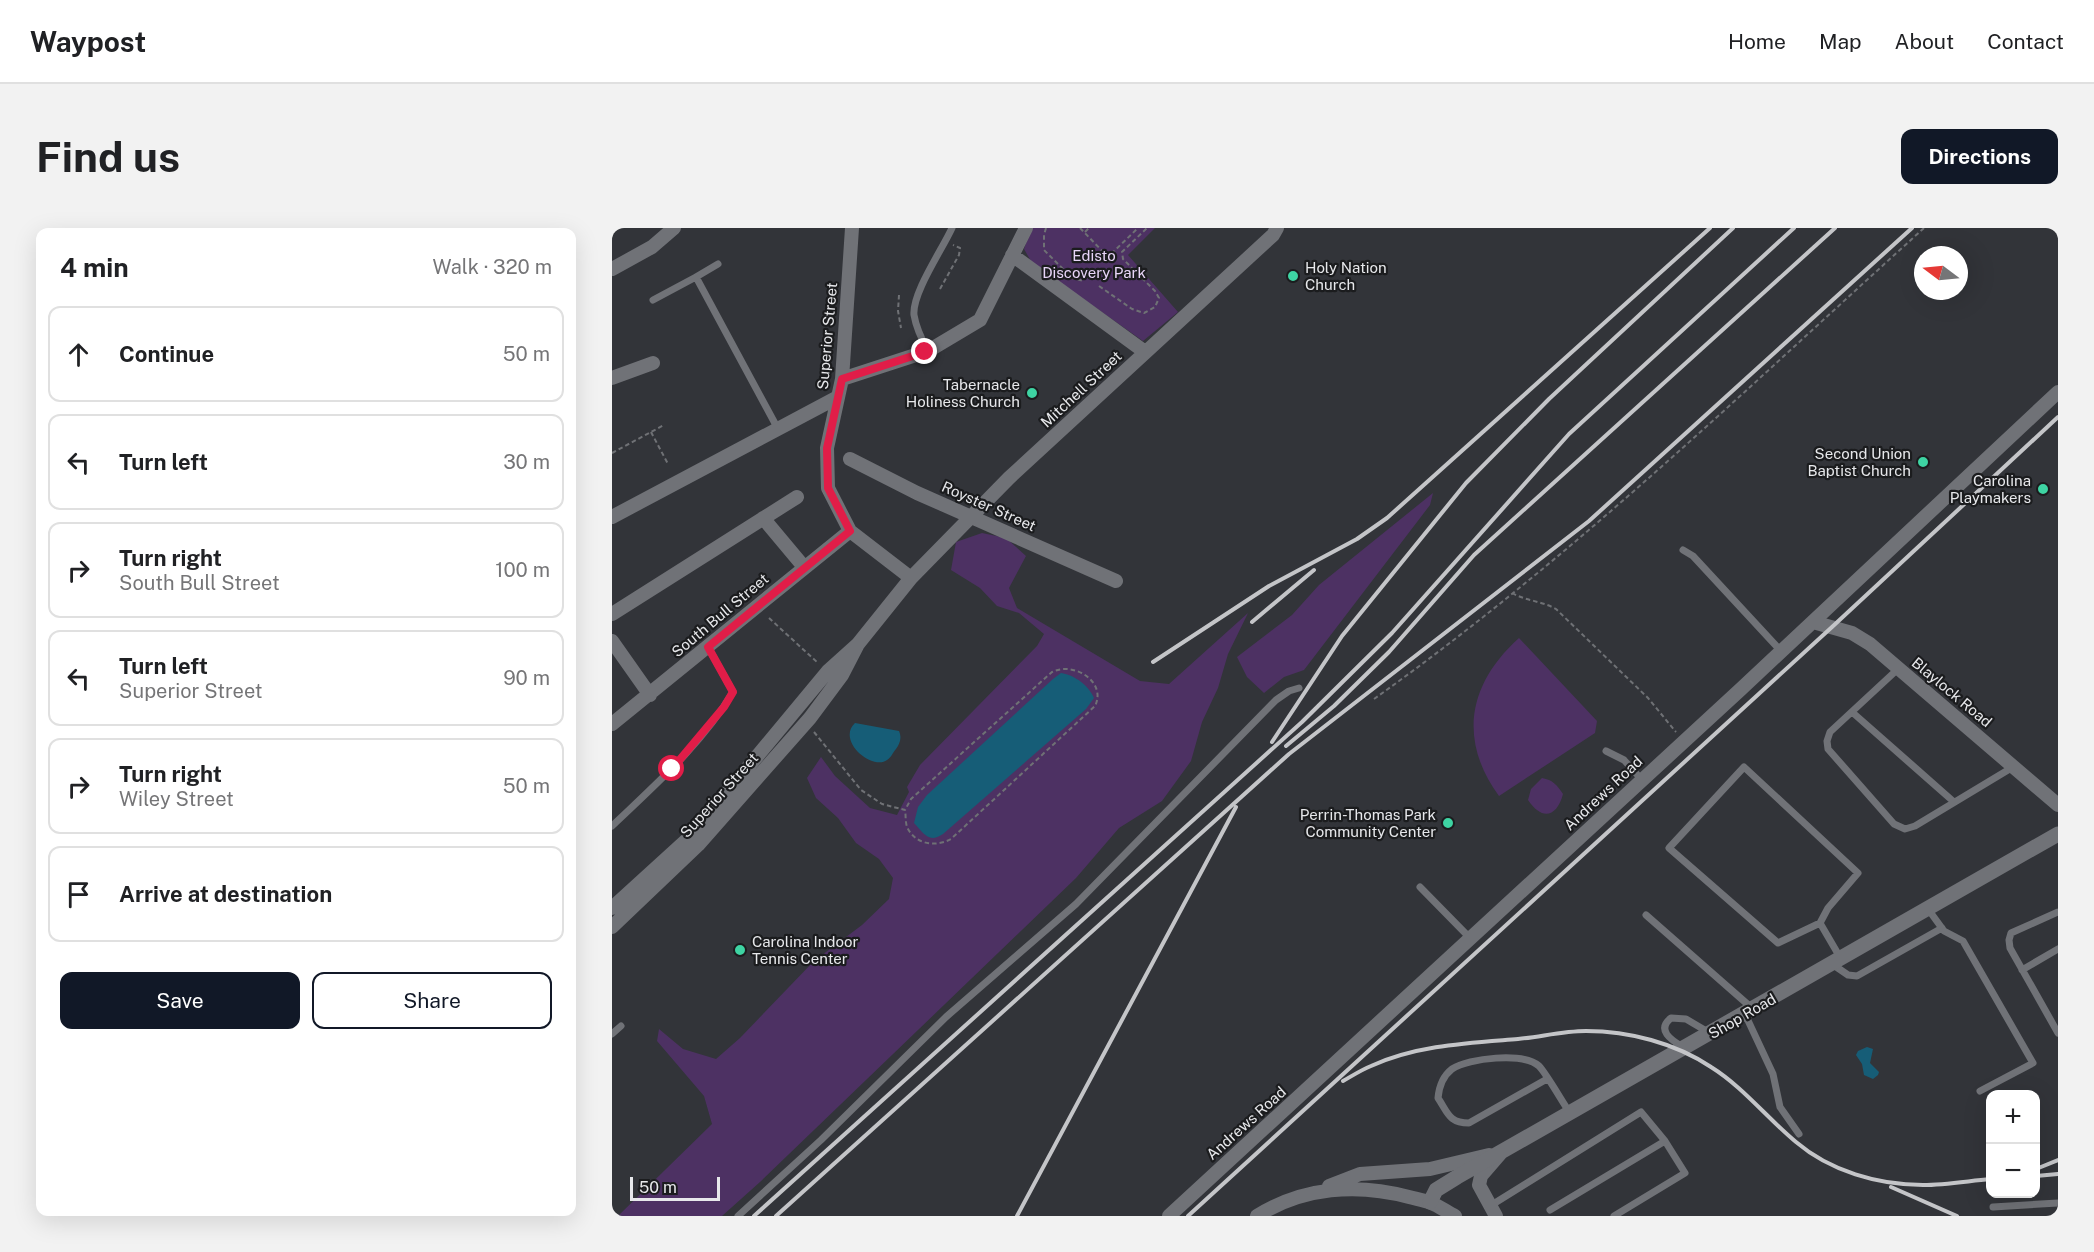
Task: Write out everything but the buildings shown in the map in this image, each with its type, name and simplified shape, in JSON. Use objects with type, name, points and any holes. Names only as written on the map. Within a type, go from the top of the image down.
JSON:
[{"type":"street","points":[[612,269],[652,247],[674,228]]},
{"type":"street","name":"Superior Street","points":[[612,908],[694,841],[828,671],[858,644],[911,578],[850,531],[828,488],[827,448],[842,379],[852,228]]},
{"type":"street","points":[[842,379],[928,351],[980,320],[1026,228]]},
{"type":"street","name":"Mitchell Street","points":[[911,578],[971,515],[1273,235],[1277,228]]},
{"type":"street","points":[[1012,255],[1145,352]]},
{"type":"street","points":[[612,378],[653,363]]},
{"type":"street","name":"Andrews Road","points":[[1168,1216],[1782,651],[2058,392]]},
{"type":"street","points":[[612,517],[838,397]]},
{"type":"street","name":"Royster Street","points":[[850,459],[917,493],[1116,581]]},
{"type":"street","points":[[612,614],[797,497]]},
{"type":"street","points":[[763,518],[804,567]]},
{"type":"street","name":"South Bull Street","points":[[612,724],[850,531]]},
{"type":"street","name":"Blaylock Road","points":[[1813,622],[1852,633],[1870,644],[2058,805]]},
{"type":"street","points":[[612,641],[650,695]]},
{"type":"street","name":"Superior Street","points":[[612,927],[806,723],[842,675],[858,644]]},
{"type":"street","name":"Shop Road","points":[[1430,1202],[1436,1190],[2058,834]]},
{"type":"street","points":[[1302,1196],[1360,1174],[1430,1169],[1502,1152]]},
{"type":"street","points":[[1493,1211],[1479,1185],[1481,1176],[1502,1152]]},
{"type":"street","points":[[1257,1216],[1289,1199],[1346,1188],[1372,1189],[1430,1202],[1455,1216]]},
{"type":"lane","points":[[928,351],[914,314],[916,298],[952,228]]},
{"type":"lane","points":[[653,300],[718,264]]},
{"type":"lane","points":[[696,277],[778,429]]},
{"type":"lane","points":[[1683,550],[1693,556],[1782,651]]},
{"type":"lane","points":[[612,826],[672,769],[724,707],[733,692],[708,647]]},
{"type":"lane","points":[[1899,668],[1830,732],[1827,741],[1828,749],[1894,824],[1905,829],[1915,826],[2014,766]]},
{"type":"lane","points":[[738,1216],[821,1140],[946,1017],[1076,904],[1276,700],[1289,691],[1299,688]]},
{"type":"lane","points":[[1852,712],[1954,802]]},
{"type":"lane","points":[[1606,751],[1624,760],[1642,780]]},
{"type":"lane","points":[[1744,767],[1858,873],[1828,908],[1820,923],[1778,944],[1669,848],[1744,767]]},
{"type":"lane","points":[[1420,887],[1470,938]]},
{"type":"lane","points":[[1928,909],[1942,928],[1963,941],[2033,1063],[1980,1091]]},
{"type":"lane","points":[[2058,912],[2011,933],[2009,940],[2010,948],[2058,1033]]},
{"type":"lane","points":[[1646,915],[1749,1012],[1773,1074],[1780,1107],[1799,1134]]},
{"type":"lane","points":[[1820,923],[1837,961],[1848,975],[1857,976],[1942,928]]},
{"type":"lane","points":[[2022,970],[2056,950],[2058,959]]},
{"type":"lane","points":[[1685,1048],[1666,1035],[1664,1029],[1666,1022],[1671,1018],[1686,1019],[1710,1034]]},
{"type":"lane","points":[[612,1034],[621,1026]]},
{"type":"lane","points":[[1547,1079],[1469,1123],[1458,1123],[1452,1119],[1438,1098],[1440,1086],[1452,1070],[1472,1061],[1496,1058],[1527,1061],[1539,1066],[1570,1113]]},
{"type":"lane","points":[[1493,1211],[1641,1112],[1665,1141],[1685,1173],[1614,1216]]},
{"type":"lane","points":[[1550,1210],[1665,1141]]},
{"type":"lane","points":[[1993,1207],[2058,1203]]},
{"type":"path","points":[[1046,228],[1044,250],[1072,278],[1084,281]]},
{"type":"path","points":[[1080,228],[1108,256],[1138,228]]},
{"type":"path","points":[[1085,232],[1089,228]]},
{"type":"path","points":[[1099,286],[1132,309],[1144,313],[1155,307],[1159,298],[1155,291],[1123,259],[1122,252],[1147,228]]},
{"type":"path","points":[[1374,699],[1512,593],[1619,504],[1924,228]]},
{"type":"path","points":[[940,289],[959,255],[960,248],[952,244],[956,236]]},
{"type":"path","points":[[899,295],[898,311],[901,328]]},
{"type":"path","points":[[612,453],[664,425]]},
{"type":"path","points":[[651,432],[668,464]]},
{"type":"path","points":[[1512,593],[1556,609],[1648,698],[1684,741]]},
{"type":"path","points":[[769,618],[822,666]]},
{"type":"path","points":[[1060,668],[1070,668],[1081,672],[1092,680],[1098,689],[1099,699],[1095,706],[951,838],[943,843],[930,844],[917,839],[907,828],[905,810],[911,799],[1052,672],[1060,668]]},
{"type":"path","points":[[806,723],[836,756],[861,789],[882,804],[905,810]]},
{"type":"green space","name":"Edisto Discovery Park","points":[[1031,228],[1155,228],[1128,255],[1178,312],[1143,341],[1032,263],[1024,249]]},
{"type":"green space","points":[[1433,493],[1430,505],[1304,670],[1284,677],[1264,693],[1247,677],[1237,657],[1292,615],[1319,585]]},
{"type":"green space","points":[[982,533],[1006,538],[1026,556],[1009,588],[1017,608],[1140,681],[1169,684],[1248,613],[1228,654],[1218,688],[1202,722],[1191,761],[1162,801],[1119,828],[1076,878],[722,1216],[612,1216],[619,1215],[712,1124],[704,1096],[657,1041],[659,1029],[683,1049],[716,1059],[740,1038],[814,961],[862,925],[889,899],[893,878],[879,859],[856,843],[838,818],[816,798],[807,778],[821,757],[835,776],[870,808],[897,815],[909,792],[907,787],[920,765],[1037,646],[1044,634],[1019,613],[997,606],[980,588],[951,570],[956,542]]},
{"type":"green space","points":[[1519,638],[1597,721],[1595,733],[1499,796],[1486,775],[1478,754],[1474,734],[1474,713],[1479,693],[1489,674]]},
{"type":"green space","points":[[1542,778],[1554,783],[1563,794],[1557,808],[1548,814],[1533,807],[1528,800],[1531,789]]},
{"type":"water","points":[[1061,673],[1085,685],[1092,694],[1094,698],[1086,709],[943,834],[930,838],[924,834],[914,823],[918,807],[927,795]]},
{"type":"water","points":[[855,723],[899,731],[899,743],[888,759],[881,762],[873,761],[853,746],[850,730]]},
{"type":"water","points":[[1867,1047],[1873,1049],[1870,1063],[1879,1072],[1873,1079],[1864,1075],[1862,1064],[1856,1055],[1858,1051]]},
{"type":"railway","points":[[1153,662],[1269,586],[1357,539],[1387,518],[1710,228]]},
{"type":"railway","points":[[1272,742],[1342,636],[1466,483],[1549,399],[1733,228]]},
{"type":"railway","points":[[754,1216],[1302,722],[1392,633],[1569,434],[1794,228]]},
{"type":"railway","points":[[1286,746],[1334,706],[1389,652],[1474,555],[1835,228]]},
{"type":"railway","points":[[776,1216],[1289,754],[1589,521],[1912,228]]},
{"type":"railway","points":[[1188,1216],[2058,417]]},
{"type":"railway","points":[[1252,622],[1314,570]]},
{"type":"railway","points":[[1017,1216],[1236,807]]},
{"type":"railway","points":[[1343,1081],[1389,1059],[1425,1049],[1569,1032],[1619,1033],[1667,1045],[1711,1067],[1734,1084],[1796,1142],[1809,1152],[1839,1168],[1872,1179],[1906,1184],[1923,1185],[1986,1179]]},
{"type":"railway","points":[[2040,1167],[2058,1160]]},
{"type":"railway","points":[[2040,1176],[2058,1174]]},
{"type":"railway","points":[[1891,1187],[1957,1216]]},
{"type":"place","name":"Holy Nation Church","points":[[1293,276]]},
{"type":"place","name":"Tabernacle Holiness Church","points":[[1032,393]]},
{"type":"place","name":"Second Union Baptist Church","points":[[1923,462]]},
{"type":"place","name":"Carolina Playmakers","points":[[2043,489]]},
{"type":"place","name":"Perrin-Thomas Park Community Center","points":[[1448,823]]},
{"type":"place","name":"Carolina Indoor Tennis Center","points":[[740,950]]},
{"type":"route","points":[[672,769],[724,707],[733,692],[708,647],[850,531],[828,488],[827,448],[842,379],[925,352]]}]
